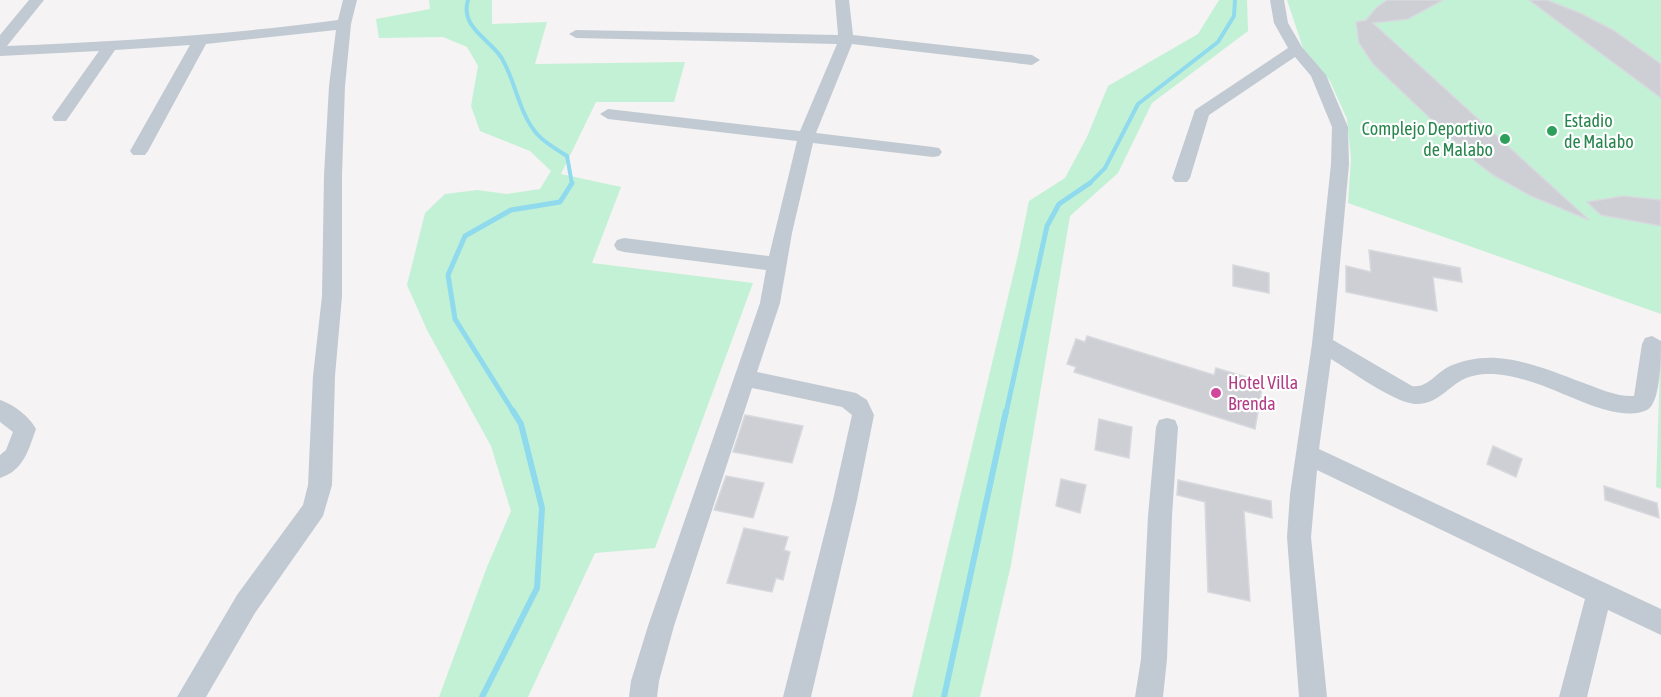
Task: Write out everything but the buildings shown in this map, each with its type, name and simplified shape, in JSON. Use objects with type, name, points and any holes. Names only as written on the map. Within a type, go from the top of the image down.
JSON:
[{"type":"street","points":[[0,45],[37,0]]},
{"type":"street","points":[[191,697],[246,604],[314,509],[320,485],[324,376],[332,296],[335,131],[344,24],[350,0]]},
{"type":"street","points":[[644,697],[645,681],[661,626],[770,303],[806,138],[846,40],[845,11],[842,0]]},
{"type":"street","points":[[1277,0],[1281,23],[1296,49],[1318,75],[1340,127],[1340,164],[1299,537],[1313,697]]},
{"type":"street","points":[[0,51],[200,40],[275,34],[344,24]]},
{"type":"street","points":[[576,34],[887,41],[1032,60]]},
{"type":"street","points":[[139,151],[184,73],[200,40]]},
{"type":"street","points":[[60,117],[110,46]]},
{"type":"street","points":[[1181,178],[1201,112],[1296,49]]},
{"type":"street","points":[[608,114],[933,152]]},
{"type":"street","points":[[624,245],[777,264]]},
{"type":"street","points":[[1322,344],[1408,394],[1417,396],[1429,394],[1456,373],[1485,367],[1508,367],[1617,404],[1633,406],[1646,399],[1652,344]]},
{"type":"street","points":[[745,378],[848,399],[859,406],[863,415],[845,500],[797,697]]},
{"type":"street","points":[[0,409],[25,429],[15,456],[0,468]]},
{"type":"street","points":[[1149,697],[1154,659],[1160,516],[1167,427]]},
{"type":"street","points":[[1307,454],[1661,622]]},
{"type":"street","points":[[1573,697],[1599,594]]},
{"type":"green space","points":[[429,0],[492,0],[492,24],[547,22],[535,64],[685,62],[674,102],[596,102],[561,174],[621,187],[592,263],[753,283],[655,548],[595,553],[528,697],[439,697],[487,567],[511,511],[491,446],[427,330],[407,285],[425,213],[445,194],[477,190],[507,194],[540,189],[551,171],[530,151],[480,131],[471,106],[478,66],[467,47],[443,37],[379,38],[376,19],[430,9]]},
{"type":"green space","points":[[1219,0],[1247,0],[1248,31],[1152,103],[1118,173],[1070,216],[1011,565],[980,697],[912,697],[1029,201],[1065,178],[1087,137],[1108,86],[1198,34]]},
{"type":"green space","name":"Complejo Deportivo de Malabo","points":[[1287,0],[1661,0],[1661,314],[1348,203],[1351,158],[1347,119],[1330,81],[1303,48]]},
{"type":"green space","points":[[1661,336],[1661,489],[1656,487]]},
{"type":"waterway","points":[[468,0],[468,18],[471,25],[501,57],[525,116],[537,134],[567,156],[572,183]]},
{"type":"waterway","points":[[1090,183],[1105,168],[1138,104],[1218,42],[1234,16],[1235,0]]},
{"type":"waterway","points":[[514,413],[455,319],[448,275],[465,236],[511,210],[560,202],[572,183]]},
{"type":"waterway","points":[[1006,413],[1047,226],[1059,204],[1090,183]]},
{"type":"waterway","points":[[482,697],[537,588],[542,508],[521,424],[513,411]]},
{"type":"waterway","points":[[944,697],[1006,411]]},
{"type":"place","name":"Estadio de Malabo","points":[[1552,131]]},
{"type":"place","name":"Complejo Deportivo de Malabo","points":[[1505,139]]},
{"type":"place","name":"Hotel Villa Brenda","points":[[1216,393]]}]
